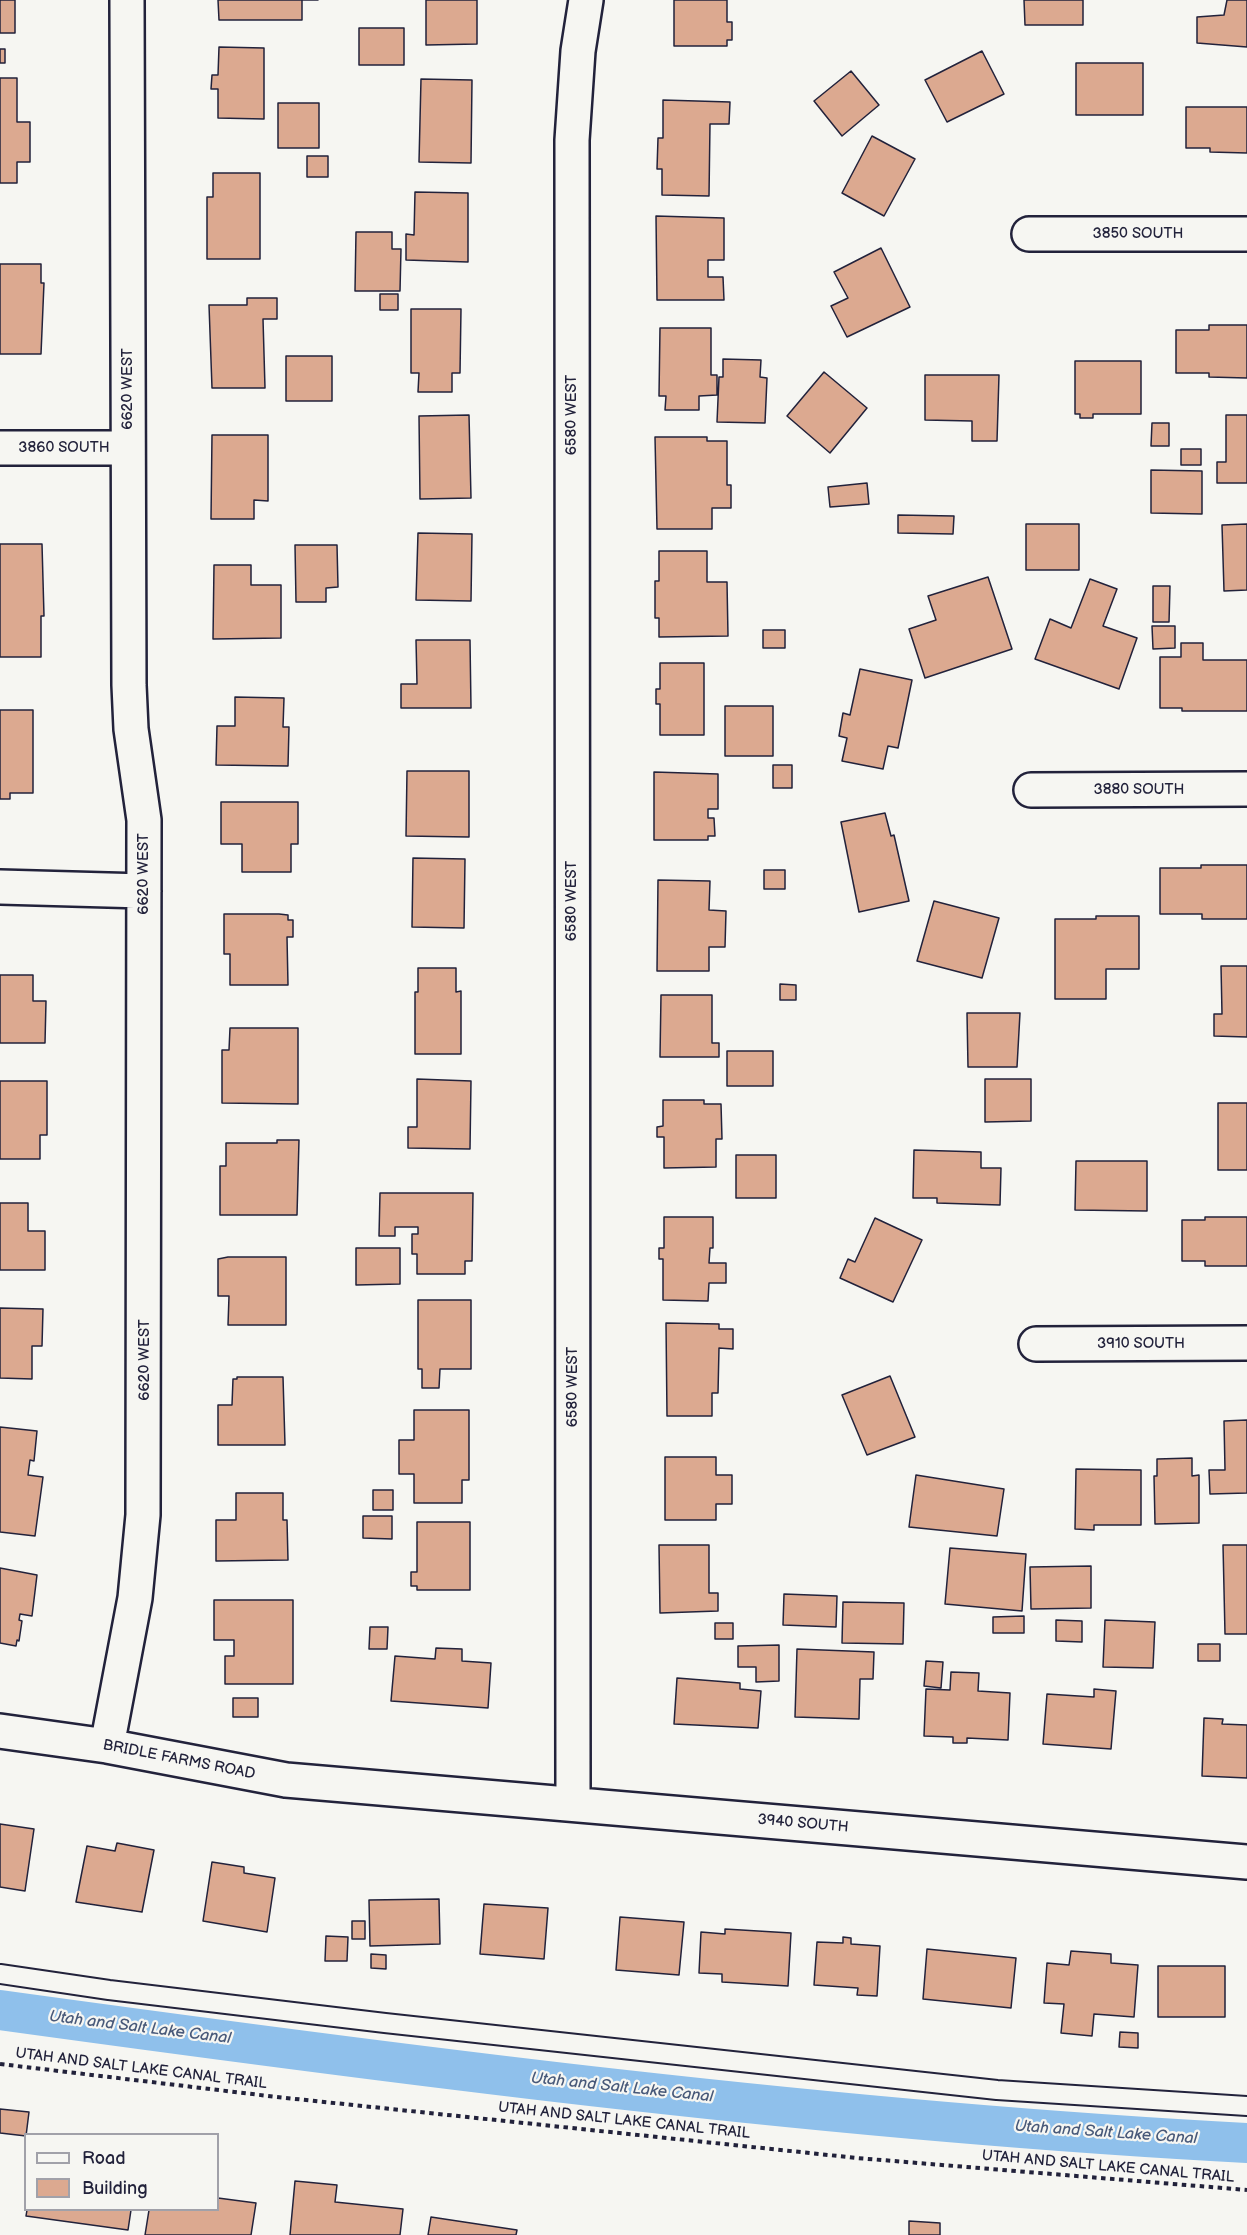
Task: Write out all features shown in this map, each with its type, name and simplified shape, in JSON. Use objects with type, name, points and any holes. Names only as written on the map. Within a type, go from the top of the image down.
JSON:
[{"type":"street","name":"6620 WEST","points":[[107,1746],[135,1598],[143,1515],[144,891],[143,803],[129,706],[127,0]]},
{"type":"street","name":"6580 WEST","points":[[573,1804],[572,140],[576,73],[586,0]]},
{"type":"street","name":"3850 SOUTH","points":[[1029,234],[1247,234]]},
{"type":"street","name":"3860 SOUTH","points":[[0,448],[128,448]]},
{"type":"street","name":"3880 SOUTH","points":[[1031,790],[1247,789]]},
{"type":"street","points":[[0,887],[144,891]]},
{"type":"street","name":"3910 SOUTH","points":[[1036,1344],[1247,1343]]},
{"type":"street","name":"BRIDLE FARMS ROAD","points":[[0,1731],[107,1746],[239,1773],[359,1788]]},
{"type":"street","name":"3940 SOUTH","points":[[359,1788],[573,1804],[1247,1862]]},
{"type":"lane","points":[[0,1974],[109,1990],[385,2023],[997,2090],[1247,2106]]},
{"type":"path","name":"UTAH AND SALT LAKE CANAL TRAIL","points":[[0,2064],[277,2097],[857,2158],[1247,2190]]},
{"type":"building","points":[[0,0],[15,0],[15,33],[0,33]]},
{"type":"building","points":[[218,0],[302,0],[302,20],[219,20]]},
{"type":"building","points":[[426,0],[477,0],[477,44],[426,45]]},
{"type":"building","points":[[674,0],[727,0],[727,22],[732,22],[732,40],[727,40],[727,46],[674,46]]},
{"type":"building","points":[[1024,0],[1083,0],[1083,25],[1025,25]]},
{"type":"building","points":[[1227,0],[1247,0],[1247,47],[1197,43],[1197,17],[1224,15]]},
{"type":"building","points":[[359,28],[404,28],[404,65],[359,65]]},
{"type":"building","points":[[219,47],[264,48],[264,119],[218,118],[218,89],[211,89],[212,75],[218,75]]},
{"type":"building","points":[[0,49],[5,49],[5,63],[0,63]]},
{"type":"building","points":[[982,51],[1004,94],[947,122],[925,80]]},
{"type":"building","points":[[1076,63],[1143,63],[1143,115],[1076,115]]},
{"type":"building","points":[[851,71],[879,105],[842,136],[814,101]]},
{"type":"building","points":[[0,78],[17,78],[17,122],[30,122],[30,162],[17,162],[17,183],[0,183]]},
{"type":"building","points":[[421,79],[472,80],[471,163],[419,162]]},
{"type":"building","points":[[663,100],[730,102],[729,124],[710,124],[709,196],[662,195],[662,169],[657,169],[658,138],[663,138]]},
{"type":"building","points":[[278,103],[319,103],[319,148],[278,148]]},
{"type":"building","points":[[1186,107],[1247,107],[1247,153],[1210,152],[1210,148],[1186,148]]},
{"type":"building","points":[[872,136],[915,159],[884,216],[842,193]]},
{"type":"building","points":[[307,156],[328,156],[328,177],[307,177]]},
{"type":"building","points":[[213,173],[260,173],[260,259],[207,259],[207,197],[213,197]]},
{"type":"building","points":[[415,192],[468,193],[468,262],[406,260],[406,234],[414,235]]},
{"type":"building","points":[[656,216],[724,218],[724,260],[708,260],[708,277],[723,277],[724,300],[657,300]]},
{"type":"building","points":[[356,232],[392,232],[392,249],[401,249],[400,291],[355,291]]},
{"type":"building","points":[[881,248],[910,307],[847,337],[831,306],[848,298],[834,272]]},
{"type":"building","points":[[0,264],[41,264],[41,283],[44,283],[41,354],[0,354]]},
{"type":"building","points":[[380,294],[398,294],[398,310],[380,310]]},
{"type":"building","points":[[247,298],[277,298],[277,319],[263,319],[265,388],[212,388],[209,305],[247,305]]},
{"type":"building","points":[[411,309],[461,309],[460,373],[452,373],[452,392],[418,392],[419,373],[411,373]]},
{"type":"building","points":[[1209,325],[1247,325],[1247,378],[1209,377],[1209,373],[1176,373],[1176,330],[1209,330]]},
{"type":"building","points":[[660,328],[711,328],[711,375],[717,375],[717,395],[699,396],[699,410],[665,410],[666,396],[659,396]]},
{"type":"building","points":[[286,356],[332,356],[332,401],[286,401]]},
{"type":"building","points":[[723,359],[761,360],[760,377],[767,378],[765,423],[717,422],[719,377],[723,377]]},
{"type":"building","points":[[1075,361],[1141,361],[1141,414],[1093,414],[1093,418],[1080,418],[1080,414],[1075,414]]},
{"type":"building","points":[[824,372],[867,408],[830,453],[787,416]]},
{"type":"building","points":[[925,375],[999,375],[997,441],[972,441],[972,421],[925,420]]},
{"type":"building","points":[[469,415],[471,498],[420,499],[419,416]]},
{"type":"building","points":[[1226,415],[1247,415],[1247,483],[1217,483],[1217,462],[1226,462]]},
{"type":"building","points":[[1152,423],[1169,423],[1169,446],[1151,446]]},
{"type":"building","points":[[212,435],[268,435],[268,501],[254,500],[254,519],[211,519]]},
{"type":"building","points":[[655,437],[707,437],[707,441],[727,441],[727,485],[731,485],[731,508],[712,508],[712,529],[657,529]]},
{"type":"building","points":[[1181,449],[1201,449],[1201,465],[1181,465]]},
{"type":"building","points":[[1151,470],[1202,471],[1202,514],[1151,513]]},
{"type":"building","points":[[867,483],[869,504],[830,507],[828,487]]},
{"type":"building","points":[[898,515],[954,516],[953,534],[898,533]]},
{"type":"building","points":[[1026,524],[1079,524],[1079,570],[1026,570]]},
{"type":"building","points":[[1247,524],[1247,590],[1224,591],[1222,525]]},
{"type":"building","points":[[418,533],[472,534],[471,601],[416,600]]},
{"type":"building","points":[[0,544],[42,544],[44,616],[41,616],[41,657],[0,657]]},
{"type":"building","points":[[295,545],[337,545],[338,587],[326,588],[326,602],[296,602]]},
{"type":"building","points":[[659,551],[707,551],[707,582],[727,582],[728,636],[659,637],[659,618],[655,618],[655,581],[659,581]]},
{"type":"building","points":[[214,565],[251,565],[251,585],[281,585],[281,638],[213,639]]},
{"type":"building","points":[[988,577],[1012,649],[925,678],[909,629],[936,620],[928,596]]},
{"type":"building","points":[[1090,579],[1117,589],[1103,626],[1137,638],[1119,689],[1035,659],[1050,619],[1071,628]]},
{"type":"building","points":[[1153,586],[1170,586],[1169,622],[1153,622]]},
{"type":"building","points":[[1152,626],[1175,626],[1175,648],[1153,649]]},
{"type":"building","points":[[763,630],[785,630],[785,648],[763,648]]},
{"type":"building","points":[[416,640],[470,640],[471,708],[401,708],[401,684],[417,684]]},
{"type":"building","points":[[1181,643],[1203,643],[1203,660],[1247,660],[1247,711],[1182,711],[1182,708],[1160,708],[1160,657],[1181,657]]},
{"type":"building","points":[[660,663],[704,663],[704,735],[660,735],[660,704],[656,704],[656,689],[660,689]]},
{"type":"building","points":[[860,669],[912,680],[898,748],[888,746],[883,769],[842,761],[847,738],[839,736],[843,713],[850,715]]},
{"type":"building","points":[[235,697],[284,698],[283,727],[289,727],[288,766],[216,765],[217,726],[235,726]]},
{"type":"building","points":[[725,706],[773,706],[773,756],[725,756]]},
{"type":"building","points":[[0,710],[33,710],[33,793],[10,793],[10,799],[0,799]]},
{"type":"building","points":[[773,765],[792,765],[792,788],[773,788]]},
{"type":"building","points":[[407,771],[469,771],[469,837],[406,836]]},
{"type":"building","points":[[654,772],[718,774],[718,809],[708,809],[708,818],[714,818],[715,836],[708,836],[708,840],[654,840]]},
{"type":"building","points":[[221,802],[298,802],[298,844],[291,844],[291,872],[242,872],[242,844],[221,844]]},
{"type":"building","points":[[885,813],[891,836],[894,835],[909,901],[859,912],[841,822]]},
{"type":"building","points":[[413,858],[465,859],[464,928],[412,927]]},
{"type":"building","points":[[1201,865],[1247,865],[1247,919],[1202,919],[1202,914],[1160,914],[1160,868],[1201,868]]},
{"type":"building","points":[[764,870],[785,870],[785,889],[764,889]]},
{"type":"building","points":[[658,880],[710,881],[709,910],[726,911],[725,947],[709,947],[709,971],[657,971]]},
{"type":"building","points":[[934,901],[999,918],[982,978],[917,961]]},
{"type":"building","points":[[224,914],[279,914],[288,915],[288,920],[293,920],[293,937],[287,937],[288,985],[230,985],[230,954],[224,954]]},
{"type":"building","points":[[1096,916],[1139,916],[1139,969],[1106,969],[1106,999],[1055,999],[1055,919],[1096,919]]},
{"type":"building","points":[[1221,966],[1247,966],[1247,1037],[1214,1036],[1214,1014],[1222,1014]]},
{"type":"building","points":[[418,968],[456,968],[456,992],[461,991],[461,1054],[415,1054],[415,992],[418,992]]},
{"type":"building","points":[[0,975],[33,975],[33,1001],[46,1001],[45,1043],[0,1043]]},
{"type":"building","points":[[780,984],[796,985],[796,1000],[780,1000]]},
{"type":"building","points":[[661,995],[712,995],[712,1043],[719,1043],[719,1057],[660,1057]]},
{"type":"building","points":[[967,1013],[1020,1013],[1017,1067],[968,1067]]},
{"type":"building","points":[[230,1028],[298,1028],[298,1104],[222,1103],[222,1050],[229,1050]]},
{"type":"building","points":[[727,1051],[773,1051],[773,1086],[727,1086]]},
{"type":"building","points":[[417,1079],[471,1081],[470,1149],[408,1148],[408,1127],[417,1127]]},
{"type":"building","points":[[985,1079],[1031,1079],[1031,1121],[985,1122]]},
{"type":"building","points":[[0,1081],[47,1081],[47,1135],[40,1135],[40,1159],[0,1159]]},
{"type":"building","points":[[663,1100],[704,1100],[704,1104],[721,1104],[722,1139],[716,1139],[716,1167],[664,1168],[664,1137],[657,1137],[657,1127],[663,1126]]},
{"type":"building","points":[[1218,1103],[1247,1103],[1247,1170],[1218,1170]]},
{"type":"building","points":[[277,1140],[299,1140],[297,1215],[220,1215],[220,1166],[226,1166],[226,1143],[277,1143]]},
{"type":"building","points":[[914,1150],[981,1152],[981,1168],[1001,1168],[1000,1205],[937,1203],[937,1198],[913,1198]]},
{"type":"building","points":[[736,1155],[776,1155],[776,1198],[736,1198]]},
{"type":"building","points":[[1076,1161],[1147,1161],[1147,1211],[1075,1210]]},
{"type":"building","points":[[380,1193],[473,1193],[472,1261],[465,1261],[465,1274],[417,1274],[417,1254],[412,1254],[412,1234],[418,1234],[418,1227],[395,1227],[395,1236],[379,1236]]},
{"type":"building","points":[[0,1203],[28,1203],[28,1231],[45,1231],[45,1270],[0,1270]]},
{"type":"building","points":[[664,1217],[713,1217],[713,1248],[710,1248],[709,1263],[726,1263],[726,1283],[709,1283],[708,1301],[663,1300],[663,1259],[659,1259],[659,1248],[664,1248]]},
{"type":"building","points":[[1205,1217],[1247,1217],[1247,1266],[1205,1266],[1205,1261],[1182,1261],[1182,1220],[1205,1220]]},
{"type":"building","points":[[875,1218],[922,1240],[893,1302],[840,1278],[848,1259],[855,1262]]},
{"type":"building","points":[[356,1248],[400,1248],[400,1284],[356,1285]]},
{"type":"building","points":[[286,1257],[286,1325],[228,1325],[229,1296],[218,1296],[218,1259]]},
{"type":"building","points":[[418,1300],[471,1300],[471,1369],[440,1369],[439,1388],[422,1388],[422,1369],[418,1369]]},
{"type":"building","points":[[0,1308],[43,1309],[42,1346],[32,1346],[32,1379],[0,1378]]},
{"type":"building","points":[[666,1323],[719,1324],[719,1329],[733,1329],[733,1349],[719,1348],[718,1393],[712,1393],[712,1416],[667,1416]]},
{"type":"building","points":[[890,1376],[915,1437],[867,1455],[842,1395]]},
{"type":"building","points":[[237,1377],[283,1377],[285,1445],[218,1445],[218,1405],[232,1405],[233,1379]]},
{"type":"building","points":[[414,1410],[469,1410],[469,1480],[462,1480],[462,1503],[414,1503],[414,1474],[399,1474],[399,1440],[414,1440]]},
{"type":"building","points":[[1247,1420],[1247,1493],[1210,1494],[1209,1470],[1225,1470],[1224,1421]]},
{"type":"building","points":[[0,1427],[37,1431],[34,1461],[30,1460],[28,1475],[43,1477],[35,1536],[0,1532]]},
{"type":"building","points":[[665,1457],[716,1457],[716,1475],[732,1475],[732,1504],[716,1504],[716,1520],[665,1520]]},
{"type":"building","points":[[1192,1458],[1192,1476],[1199,1475],[1199,1523],[1155,1524],[1154,1476],[1157,1476],[1157,1459]]},
{"type":"building","points":[[1076,1469],[1141,1470],[1141,1525],[1094,1525],[1094,1530],[1075,1529]]},
{"type":"building","points":[[916,1475],[1004,1489],[997,1536],[909,1527]]},
{"type":"building","points":[[373,1490],[393,1490],[393,1510],[373,1510]]},
{"type":"building","points":[[236,1493],[283,1493],[283,1520],[287,1520],[288,1560],[216,1561],[216,1520],[236,1520]]},
{"type":"building","points":[[363,1516],[392,1516],[392,1539],[363,1538]]},
{"type":"building","points":[[417,1522],[470,1522],[470,1590],[417,1590],[417,1586],[411,1586],[411,1572],[417,1572]]},
{"type":"building","points":[[659,1545],[709,1545],[709,1593],[718,1593],[718,1611],[660,1613]]},
{"type":"building","points":[[1223,1545],[1247,1545],[1247,1634],[1225,1634]]},
{"type":"building","points":[[950,1548],[1026,1554],[1022,1611],[945,1604]]},
{"type":"building","points":[[1091,1566],[1091,1608],[1031,1609],[1030,1567]]},
{"type":"building","points":[[0,1568],[37,1575],[32,1616],[20,1614],[19,1620],[22,1621],[16,1646],[0,1643]]},
{"type":"building","points":[[784,1594],[837,1596],[836,1627],[783,1625]]},
{"type":"building","points":[[214,1600],[293,1600],[293,1684],[225,1684],[225,1656],[234,1656],[234,1640],[214,1640]]},
{"type":"building","points":[[843,1602],[904,1603],[903,1644],[842,1643]]},
{"type":"building","points":[[1024,1616],[1024,1633],[993,1633],[993,1617]]},
{"type":"building","points":[[1056,1620],[1082,1621],[1082,1642],[1056,1641]]},
{"type":"building","points":[[1105,1620],[1155,1622],[1153,1668],[1103,1667]]},
{"type":"building","points":[[715,1623],[733,1623],[733,1639],[715,1639]]},
{"type":"building","points":[[370,1627],[388,1627],[387,1649],[369,1649]]},
{"type":"building","points":[[1198,1644],[1220,1644],[1220,1661],[1198,1661]]},
{"type":"building","points":[[779,1645],[779,1681],[756,1682],[756,1667],[738,1667],[738,1646]]},
{"type":"building","points":[[436,1648],[462,1649],[462,1661],[491,1663],[488,1708],[391,1701],[395,1656],[435,1659]]},
{"type":"building","points":[[797,1649],[874,1652],[873,1679],[860,1679],[859,1719],[795,1717]]},
{"type":"building","points":[[926,1661],[943,1662],[941,1688],[924,1686]]},
{"type":"building","points":[[951,1672],[979,1673],[978,1691],[1010,1693],[1008,1740],[967,1738],[967,1743],[953,1743],[953,1737],[924,1736],[926,1689],[950,1690]]},
{"type":"building","points":[[677,1678],[740,1683],[740,1689],[761,1691],[758,1728],[674,1724]]},
{"type":"building","points":[[1094,1689],[1116,1691],[1111,1749],[1043,1744],[1047,1694],[1094,1697]]},
{"type":"building","points":[[233,1698],[258,1698],[258,1717],[233,1717]]},
{"type":"building","points":[[1204,1718],[1223,1719],[1222,1724],[1247,1725],[1247,1778],[1202,1776]]},
{"type":"building","points":[[0,1824],[34,1829],[25,1891],[0,1887]]},
{"type":"building","points":[[117,1843],[154,1850],[142,1912],[76,1902],[87,1846],[115,1851]]},
{"type":"building","points":[[212,1862],[244,1867],[244,1873],[275,1878],[267,1932],[203,1921]]},
{"type":"building","points":[[439,1899],[440,1944],[370,1946],[369,1900]]},
{"type":"building","points":[[484,1904],[548,1908],[544,1959],[480,1954]]},
{"type":"building","points":[[620,1917],[684,1922],[679,1975],[616,1970]]},
{"type":"building","points":[[352,1921],[365,1921],[365,1939],[352,1939]]},
{"type":"building","points":[[725,1929],[791,1933],[788,1986],[722,1982],[722,1974],[699,1973],[701,1932],[725,1934]]},
{"type":"building","points":[[326,1936],[348,1937],[347,1961],[325,1961]]},
{"type":"building","points":[[843,1937],[851,1938],[851,1944],[880,1946],[877,1996],[857,1995],[858,1988],[814,1985],[817,1942],[843,1943]]},
{"type":"building","points":[[927,1949],[1016,1958],[1011,2008],[923,1999]]},
{"type":"building","points":[[1071,1951],[1111,1954],[1111,1963],[1138,1965],[1134,2017],[1094,2014],[1092,2036],[1061,2033],[1064,2004],[1044,2003],[1047,1963],[1069,1965]]},
{"type":"building","points":[[371,1954],[386,1955],[386,1969],[371,1968]]},
{"type":"building","points":[[1158,1966],[1225,1966],[1225,2017],[1158,2017]]},
{"type":"building","points":[[1120,2032],[1138,2033],[1138,2048],[1119,2047]]},
{"type":"building","points":[[0,2109],[29,2112],[24,2136],[0,2133]]},
{"type":"building","points":[[295,2181],[337,2185],[335,2202],[403,2209],[400,2235],[290,2235]]},
{"type":"building","points":[[219,2198],[256,2203],[251,2235],[145,2235],[149,2211],[219,2211]]},
{"type":"building","points":[[27,2211],[131,2211],[128,2230],[26,2216]]},
{"type":"building","points":[[431,2217],[517,2230],[516,2235],[428,2235]]},
{"type":"building","points":[[909,2221],[940,2223],[940,2235],[909,2235]]},
{"type":"waterway","name":"Utah and Salt Lake Canal","points":[[0,2010],[311,2052],[622,2090],[934,2121],[1247,2143]]}]
